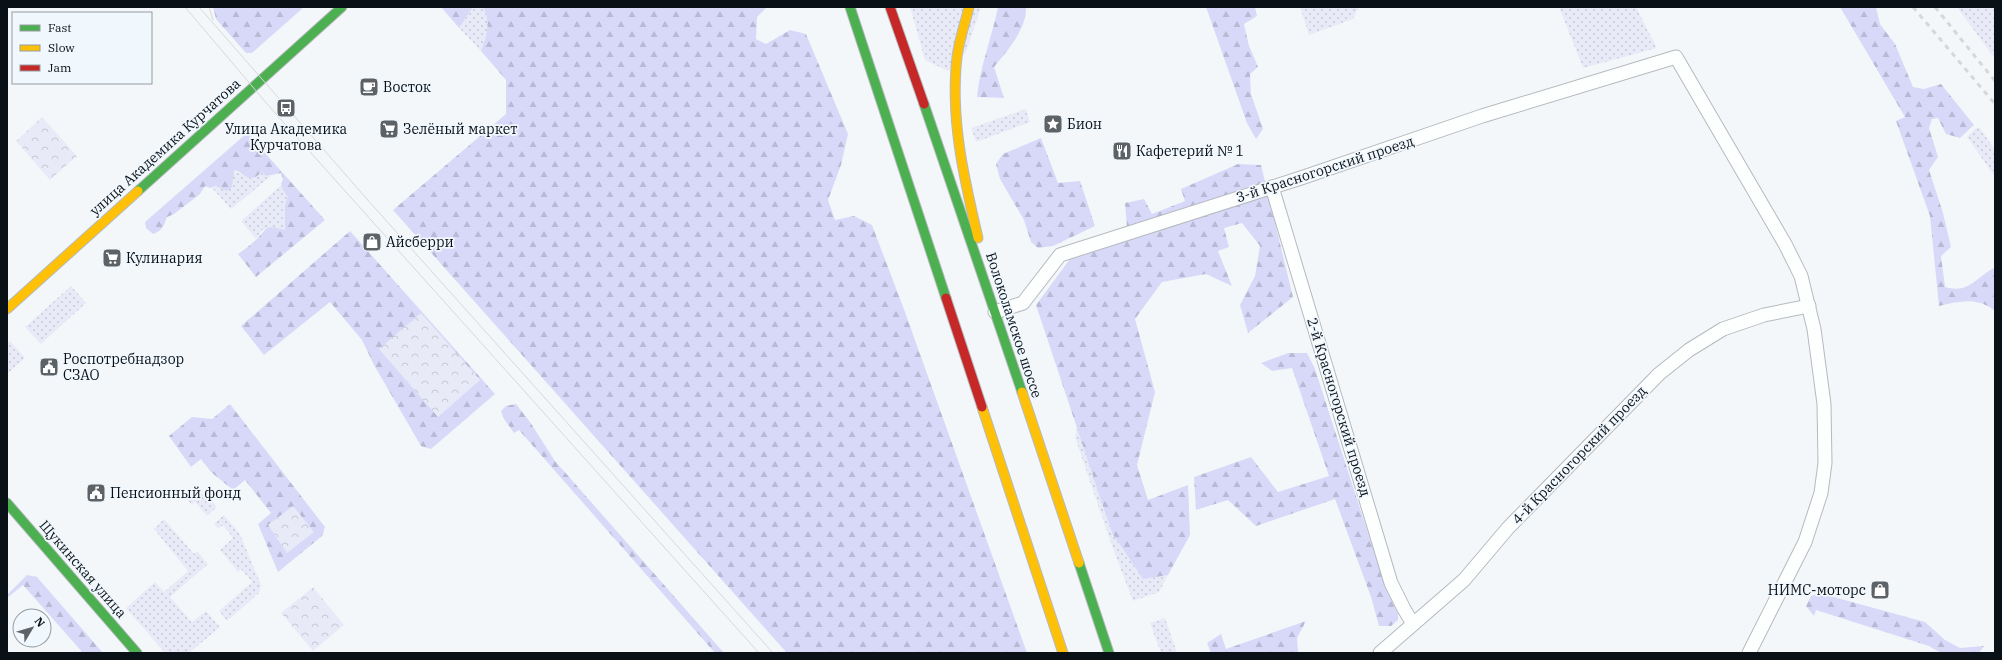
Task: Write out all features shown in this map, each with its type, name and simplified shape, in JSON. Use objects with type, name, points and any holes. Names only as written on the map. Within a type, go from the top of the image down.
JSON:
[{"type":"main road","name":"улица Академика Курчатова","points":[[7,309],[342,7]]},
{"type":"main road","points":[[850,7],[1063,653]]},
{"type":"main road","name":"Волоколамское шоссе","points":[[890,7],[993,307],[1109,653]]},
{"type":"main road","points":[[969,7],[957,56],[954,104],[957,146],[993,307]]},
{"type":"main road","name":"Щукинская улица","points":[[7,503],[137,653]]},
{"type":"street","name":"3-й Красногорский проезд","points":[[993,307],[1023,302],[1060,255],[1272,187],[1482,116],[1676,57],[1785,244],[1800,276],[1809,306]]},
{"type":"street","name":"2-й Красногорский проезд","points":[[1272,187],[1391,582],[1413,624]]},
{"type":"street","name":"4-й Красногорский проезд","points":[[1380,653],[1464,580],[1508,528],[1659,374],[1671,364],[1689,350],[1723,329],[1764,315],[1809,306]]},
{"type":"street","points":[[1748,653],[1805,542],[1821,493],[1824,463],[1824,404],[1814,328],[1809,306]]},
{"type":"green space","points":[[213,7],[304,7],[252,53],[246,53],[216,19]]},
{"type":"green space","points":[[441,7],[473,7],[459,28]]},
{"type":"green space","points":[[473,7],[483,7],[487,18],[487,29],[481,51],[459,28]]},
{"type":"green space","points":[[483,7],[767,7],[757,17],[756,39],[766,44],[790,30],[806,34],[848,134],[841,165],[828,200],[835,220],[854,216],[872,225],[905,312],[1027,653],[787,653],[393,210],[506,114],[506,80],[481,51],[487,29],[487,18]]},
{"type":"green space","points":[[910,7],[981,7],[966,52],[948,71],[925,60]]},
{"type":"green space","points":[[998,7],[1026,7],[1025,15],[1020,31],[1005,54],[994,67],[1004,98],[977,97],[981,74]]},
{"type":"green space","points":[[1206,7],[1255,7],[1257,16],[1244,24],[1249,46],[1258,67],[1250,74],[1251,94],[1263,129],[1256,139],[1247,123]]},
{"type":"green space","points":[[1300,7],[1359,7],[1353,19],[1309,35]]},
{"type":"green space","points":[[1559,7],[1636,7],[1657,48],[1583,68]]},
{"type":"green space","points":[[1840,7],[1876,7],[1880,24],[1895,44],[1913,87],[1924,89],[1941,84],[1974,125],[1960,138],[1946,134],[1938,118],[1932,119],[1929,128],[1938,157],[1929,170],[1943,213],[1951,247],[1941,256],[1945,287],[1953,289],[1966,287],[1994,268],[1995,311],[1982,304],[1968,301],[1939,306],[1930,216],[1896,121],[1905,117]]},
{"type":"green space","points":[[1957,7],[1995,7],[1995,59]]},
{"type":"green space","points":[[1026,109],[1030,122],[976,142],[971,128]]},
{"type":"green space","points":[[42,117],[77,156],[50,180],[16,141]]},
{"type":"green space","points":[[1976,128],[1980,128],[1995,150],[1995,177],[1967,137]]},
{"type":"green space","points":[[247,133],[325,220],[256,277],[238,254],[256,240],[266,229],[274,227],[285,230],[285,205],[288,197],[283,190],[281,173],[266,176],[262,172],[253,178],[250,178],[234,170],[232,187],[227,191],[216,186],[210,188],[205,186],[200,194],[174,214],[167,217],[161,230],[153,234],[146,228],[145,222]]},
{"type":"green space","points":[[1041,138],[1058,183],[1080,181],[1095,226],[1053,246],[1038,248],[1031,242],[1024,220],[1000,179],[996,164],[1003,154]]},
{"type":"green space","points":[[1238,164],[1261,165],[1293,297],[1248,333],[1240,305],[1255,276],[1260,246],[1242,223],[1224,228],[1229,247],[1218,251],[1232,286],[1206,274],[1162,282],[1135,319],[1155,392],[1137,465],[1148,500],[1188,485],[1190,535],[1168,575],[1143,579],[1112,533],[1036,305],[1070,259],[1128,240],[1125,203],[1144,199],[1152,214],[1185,201],[1181,189]]},
{"type":"green space","points":[[233,170],[240,174],[258,175],[262,172],[266,176],[271,176],[231,209],[212,188],[233,181]]},
{"type":"green space","points":[[281,185],[288,197],[286,205],[285,231],[279,228],[262,230],[256,239],[241,221]]},
{"type":"green space","points":[[350,231],[495,394],[431,449],[421,446],[374,365],[362,340],[330,302],[264,355],[241,326]]},
{"type":"green space","points":[[71,286],[86,303],[41,344],[25,327]]},
{"type":"green space","points":[[421,313],[480,380],[438,417],[379,349]]},
{"type":"green space","points":[[10,341],[25,358],[7,374],[7,344]]},
{"type":"green space","points":[[1288,353],[1307,353],[1315,369],[1386,589],[1398,614],[1398,620],[1391,626],[1379,626],[1371,597],[1335,499],[1256,526],[1228,500],[1196,510],[1194,477],[1251,457],[1278,492],[1329,476],[1292,368],[1272,371],[1261,363]]},
{"type":"green space","points":[[230,404],[325,527],[322,536],[278,572],[258,524],[271,513],[245,480],[233,490],[211,472],[201,459],[191,467],[169,436],[192,417],[212,419]]},
{"type":"green space","points":[[516,404],[530,422],[555,461],[724,653],[715,653],[519,430],[514,433],[504,419],[501,411],[506,406]]},
{"type":"green space","points":[[1077,426],[1112,533],[1143,579],[1168,575],[1159,592],[1133,601],[1112,546],[1075,437]]},
{"type":"green space","points":[[198,492],[207,496],[217,507],[207,516],[195,502],[192,505],[187,499]]},
{"type":"green space","points":[[293,506],[314,532],[287,553],[268,525]]},
{"type":"green space","points":[[224,515],[240,534],[261,585],[259,593],[227,621],[219,611],[252,582],[241,569],[238,572],[220,550],[233,538],[223,525],[218,529],[214,524]]},
{"type":"green space","points":[[164,519],[194,554],[197,551],[208,564],[170,597],[192,622],[206,611],[220,627],[189,653],[165,653],[126,608],[155,582],[164,592],[188,571],[154,529]]},
{"type":"green space","points":[[27,575],[37,577],[103,653],[83,653],[52,618],[52,608],[43,608],[23,585],[7,598],[7,595]]},
{"type":"green space","points":[[313,587],[344,625],[313,651],[281,613]]},
{"type":"green space","points":[[1819,593],[1925,622],[1945,640],[1960,648],[1984,646],[1979,653],[1941,653],[1929,646],[1816,610],[1814,616],[1806,606],[1811,596]]},
{"type":"green space","points":[[1165,618],[1177,653],[1161,653],[1150,623]]},
{"type":"green space","points":[[1306,621],[1297,638],[1298,652],[1306,653],[1211,653],[1207,643],[1221,634],[1226,649]]},
{"type":"tram line","points":[[185,7],[268,105],[759,653]]},
{"type":"tram line","points":[[199,7],[366,198],[773,653]]},
{"type":"tram line","points":[[209,7],[213,20]]},
{"type":"railway","points":[[1913,7],[1995,104]]},
{"type":"railway","points":[[1935,7],[1995,81]]},
{"type":"traffic: fast","points":[[138,191],[342,7]]},
{"type":"traffic: fast","points":[[850,7],[946,298]]},
{"type":"traffic: fast","points":[[924,104],[1022,392]]},
{"type":"traffic: fast","points":[[7,503],[137,653]]},
{"type":"traffic: fast","points":[[1079,563],[1109,653]]},
{"type":"traffic: slow","points":[[969,7],[957,57],[955,103],[963,171],[978,238]]},
{"type":"traffic: slow","points":[[7,309],[138,191]]},
{"type":"traffic: slow","points":[[1022,392],[1079,563]]},
{"type":"traffic: slow","points":[[982,407],[1063,653]]},
{"type":"traffic: jam","points":[[890,7],[924,104]]},
{"type":"traffic: jam","points":[[946,298],[982,407]]},
{"type":"place","name":"Восток","points":[[369,87]]},
{"type":"place","name":"Улица Академика Курчатова","points":[[286,108]]},
{"type":"place","name":"Бион","points":[[1053,124]]},
{"type":"place","name":"Зелёный маркет","points":[[389,129]]},
{"type":"place","name":"Кафетерий № 1","points":[[1122,151]]},
{"type":"place","name":"Айсберри","points":[[372,242]]},
{"type":"place","name":"Кулинария","points":[[112,258]]},
{"type":"place","name":"Роспотребнадзор СЗАО","points":[[49,367]]},
{"type":"place","name":"Пенсионный фонд","points":[[96,493]]},
{"type":"place","name":"НИМС-моторс","points":[[1880,590]]}]
